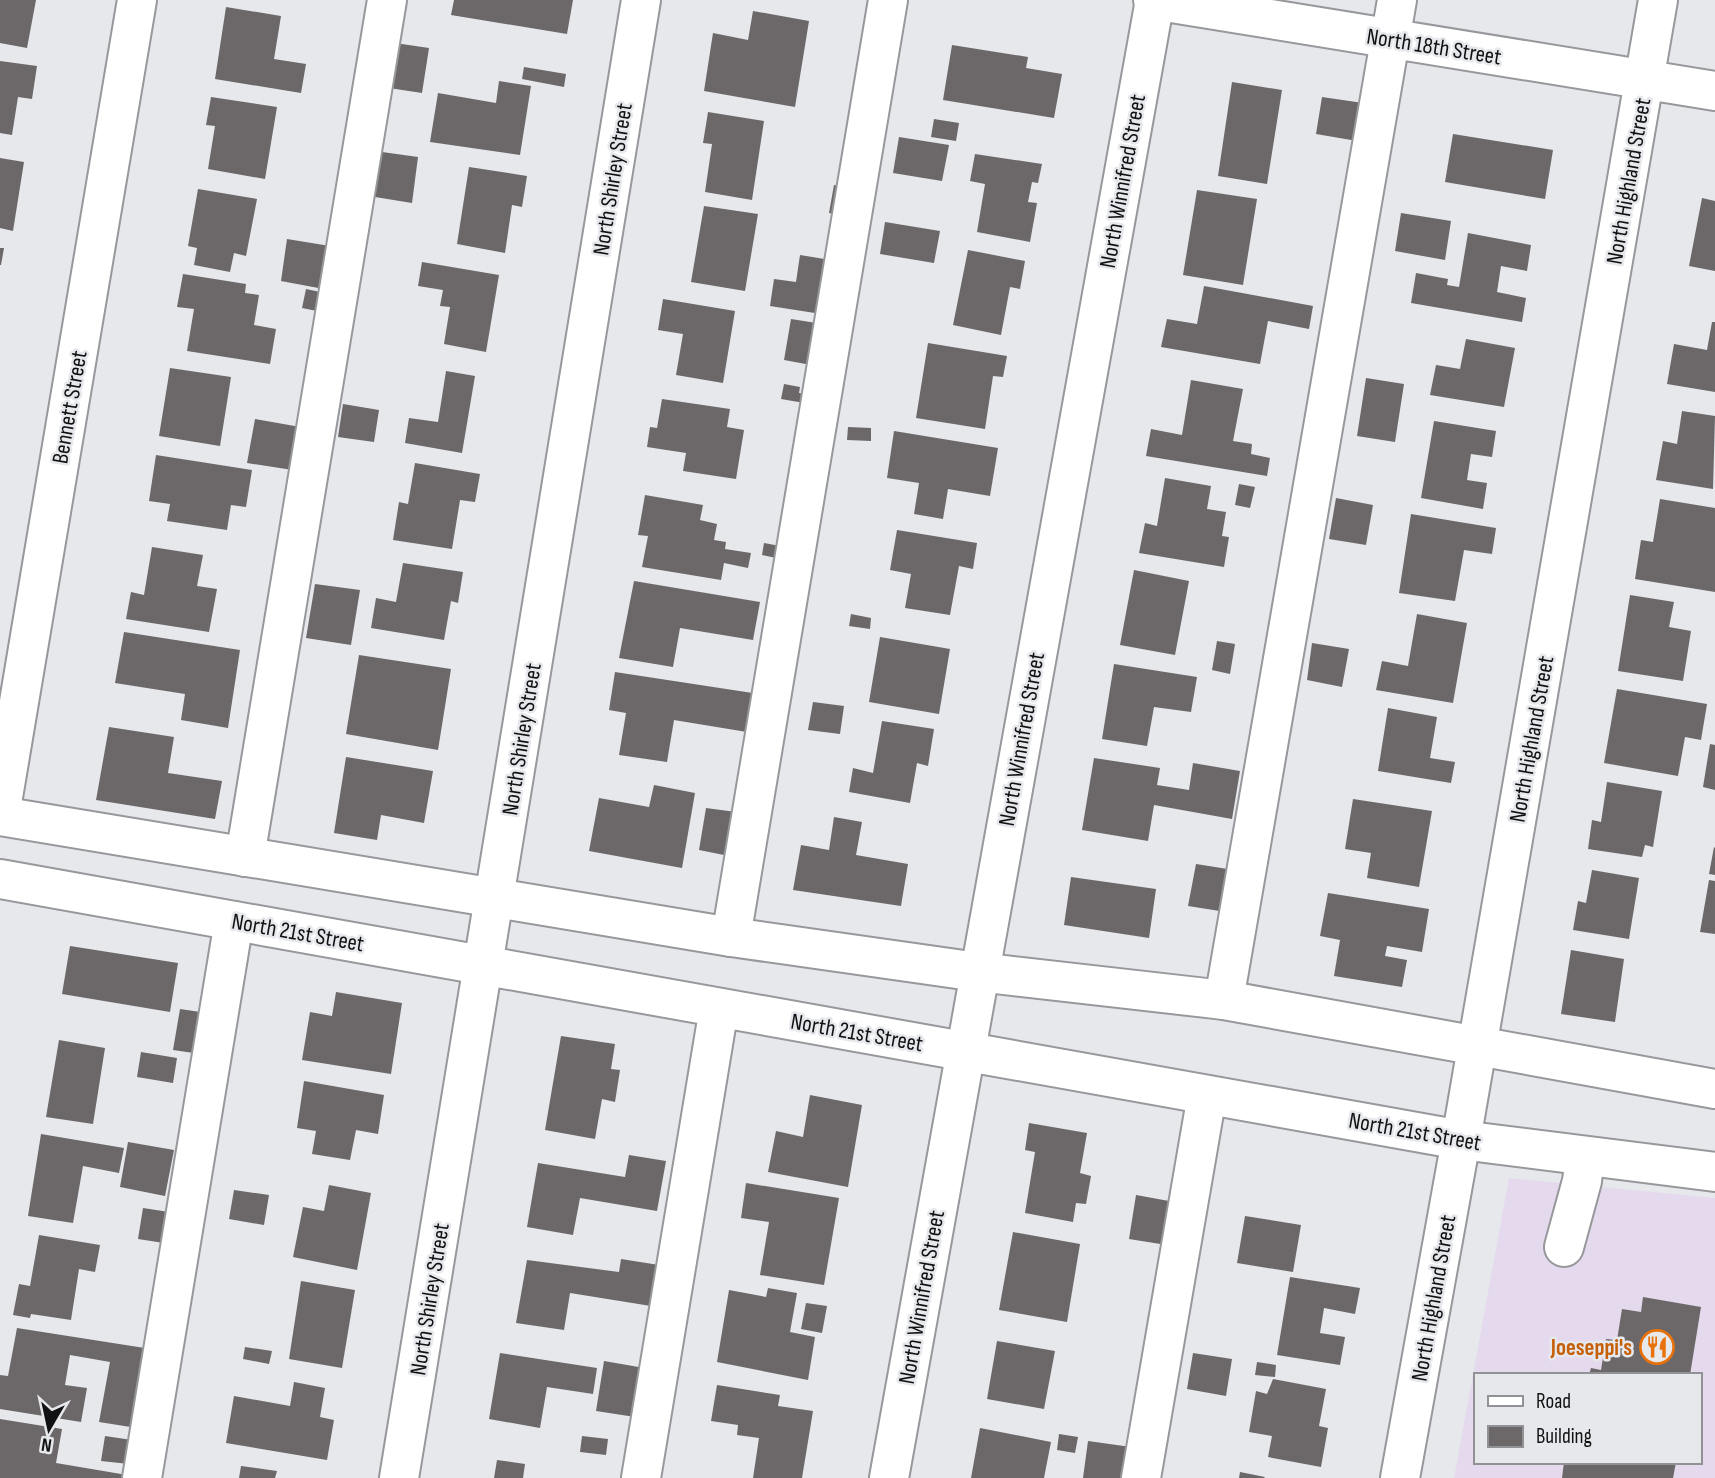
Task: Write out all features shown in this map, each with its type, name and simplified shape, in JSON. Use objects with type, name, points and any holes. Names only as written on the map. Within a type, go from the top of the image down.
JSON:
[{"type":"street","name":"Bennett Street","points":[[0,815],[137,0]]},
{"type":"street","points":[[245,857],[387,0]]},
{"type":"street","name":"North Shirley Street","points":[[399,1478],[641,0]]},
{"type":"street","points":[[731,937],[888,0]]},
{"type":"street","name":"North 18th Street","points":[[1154,0],[1715,91]]},
{"type":"street","name":"North Winnifred Street","points":[[889,1478],[1154,0]]},
{"type":"street","points":[[1224,1000],[1397,0]]},
{"type":"street","name":"North Highland Street","points":[[1400,1478],[1478,1047],[1658,0]]},
{"type":"street","points":[[0,815],[731,937],[978,972],[1224,1000],[1715,1089]]},
{"type":"street","name":"North 21st Street","points":[[0,879],[1461,1140],[1715,1172]]},
{"type":"street","points":[[142,1478],[234,921]]},
{"type":"street","points":[[641,1478],[719,1008]]},
{"type":"street","points":[[1141,1478],[1207,1095]]},
{"type":"street","points":[[1563,1247],[1582,1181],[1585,1157]]},
{"type":"shaded area","points":[[1509,1178],[1715,1198],[1715,1478],[1454,1478]]},
{"type":"building","points":[[0,0],[36,0],[27,48],[0,43]]},
{"type":"building","points":[[454,0],[573,0],[567,34],[451,15]]},
{"type":"building","points":[[226,7],[281,16],[274,59],[306,64],[301,93],[215,79]]},
{"type":"building","points":[[753,11],[809,21],[795,107],[704,91],[713,33],[748,40]]},
{"type":"building","points":[[395,43],[429,48],[422,93],[389,88]]},
{"type":"building","points":[[952,45],[1028,57],[1026,68],[1062,74],[1054,118],[943,100]]},
{"type":"building","points":[[0,61],[37,66],[32,99],[18,97],[12,135],[0,133]]},
{"type":"building","points":[[524,67],[566,74],[564,87],[522,79]]},
{"type":"building","points":[[499,81],[531,86],[520,155],[430,142],[438,93],[496,103]]},
{"type":"building","points":[[1232,82],[1282,90],[1267,184],[1218,176]]},
{"type":"building","points":[[211,97],[277,107],[265,179],[208,169],[215,126],[206,125]]},
{"type":"building","points":[[1322,97],[1363,103],[1357,141],[1316,134]]},
{"type":"building","points":[[708,112],[764,121],[752,200],[705,192],[712,144],[703,143]]},
{"type":"building","points":[[934,119],[959,123],[956,141],[931,137]]},
{"type":"building","points":[[1453,134],[1553,150],[1545,199],[1445,182]]},
{"type":"building","points":[[899,137],[949,145],[942,181],[893,173]]},
{"type":"building","points":[[382,152],[418,157],[412,203],[375,197]]},
{"type":"building","points":[[975,154],[1042,164],[1038,183],[1032,182],[1028,202],[1037,203],[1030,242],[977,232],[985,184],[970,181]]},
{"type":"building","points":[[0,158],[24,162],[13,231],[0,228]]},
{"type":"building","points":[[469,167],[527,176],[522,207],[512,205],[505,253],[457,244]]},
{"type":"building","points":[[834,185],[850,187],[846,216],[829,213]]},
{"type":"building","points":[[198,189],[257,199],[246,256],[234,253],[230,272],[194,265],[197,248],[188,246]]},
{"type":"building","points":[[1197,190],[1257,199],[1243,285],[1183,275]]},
{"type":"building","points":[[1702,198],[1715,201],[1715,271],[1689,266]]},
{"type":"building","points":[[704,206],[758,214],[745,291],[691,282]]},
{"type":"building","points":[[1401,213],[1451,221],[1445,260],[1395,251]]},
{"type":"building","points":[[885,222],[940,231],[934,263],[880,254]]},
{"type":"building","points":[[1468,233],[1531,245],[1527,271],[1501,266],[1497,292],[1526,298],[1522,322],[1411,303],[1416,273],[1448,279],[1447,285],[1459,287]]},
{"type":"building","points":[[287,239],[336,247],[329,290],[281,281]]},
{"type":"building","points":[[0,248],[4,248],[1,265],[0,265]]},
{"type":"building","points":[[968,250],[1025,261],[1020,289],[1010,287],[1001,335],[953,325]]},
{"type":"building","points":[[800,255],[843,262],[834,316],[770,306],[774,279],[796,282]]},
{"type":"building","points":[[422,262],[499,275],[486,352],[444,344],[450,307],[440,306],[443,290],[418,286]]},
{"type":"building","points":[[183,274],[246,284],[245,293],[259,295],[254,325],[276,329],[270,364],[187,351],[194,309],[177,307]]},
{"type":"building","points":[[1204,286],[1313,306],[1309,329],[1268,321],[1260,364],[1161,347],[1167,319],[1197,324]]},
{"type":"building","points":[[306,289],[325,293],[322,312],[302,308]]},
{"type":"building","points":[[663,299],[735,311],[723,383],[676,375],[683,334],[658,330]]},
{"type":"building","points":[[791,319],[829,325],[822,367],[784,360]]},
{"type":"building","points":[[1712,322],[1715,322],[1715,392],[1667,384],[1674,344],[1707,350]]},
{"type":"building","points":[[1466,339],[1515,348],[1504,407],[1430,395],[1436,365],[1460,369]]},
{"type":"building","points":[[928,343],[1007,356],[1003,377],[993,376],[985,429],[916,418]]},
{"type":"building","points":[[170,368],[231,377],[220,446],[159,436]]},
{"type":"building","points":[[446,371],[475,376],[462,453],[405,443],[409,418],[438,422]]},
{"type":"building","points":[[1366,378],[1404,384],[1395,442],[1357,436]]},
{"type":"building","points":[[1191,380],[1243,389],[1233,441],[1252,444],[1251,454],[1270,458],[1267,476],[1146,456],[1151,429],[1182,435]]},
{"type":"building","points":[[784,384],[800,387],[799,393],[812,395],[810,404],[781,399]]},
{"type":"building","points":[[662,399],[730,409],[727,427],[744,430],[736,479],[683,471],[686,453],[647,447],[650,427],[657,428]]},
{"type":"building","points":[[343,404],[379,410],[374,442],[338,437]]},
{"type":"building","points":[[1682,411],[1715,416],[1713,489],[1656,480],[1663,441],[1677,444]]},
{"type":"building","points":[[255,419],[306,428],[299,471],[247,463]]},
{"type":"building","points":[[1434,421],[1496,431],[1492,457],[1471,454],[1467,480],[1487,483],[1483,509],[1421,498]]},
{"type":"building","points":[[848,427],[871,428],[871,441],[847,440]]},
{"type":"building","points":[[894,431],[998,448],[990,496],[948,489],[943,519],[914,514],[919,483],[887,478]]},
{"type":"building","points":[[156,455],[252,470],[246,507],[231,505],[227,530],[167,521],[170,504],[149,501]]},
{"type":"building","points":[[415,463],[480,474],[475,502],[460,500],[452,549],[393,540],[399,502],[408,504]]},
{"type":"building","points":[[1165,478],[1211,486],[1207,509],[1226,512],[1222,536],[1229,537],[1224,567],[1139,553],[1145,523],[1157,526]]},
{"type":"building","points":[[1239,484],[1255,487],[1250,508],[1235,505]]},
{"type":"building","points":[[645,495],[703,505],[700,520],[717,524],[714,540],[726,542],[725,549],[751,553],[748,568],[724,563],[721,580],[642,567],[648,536],[638,535]]},
{"type":"building","points":[[1336,498],[1373,505],[1366,545],[1329,539]]},
{"type":"building","points":[[1660,499],[1715,508],[1715,592],[1635,579],[1641,540],[1653,542]]},
{"type":"building","points":[[1411,514],[1496,528],[1492,554],[1464,550],[1455,601],[1399,593]]},
{"type":"building","points":[[897,530],[977,543],[973,569],[959,566],[950,615],[905,608],[911,574],[890,570]]},
{"type":"building","points":[[764,543],[791,548],[776,558],[762,555]]},
{"type":"building","points":[[152,547],[203,555],[197,586],[217,589],[209,632],[126,619],[131,592],[144,595]]},
{"type":"building","points":[[403,563],[463,572],[458,603],[451,601],[444,640],[371,628],[376,598],[396,602]]},
{"type":"building","points":[[1134,570],[1189,581],[1175,655],[1120,645]]},
{"type":"building","points":[[634,581],[760,602],[753,640],[680,628],[673,667],[619,658]]},
{"type":"building","points":[[315,584],[360,590],[351,645],[306,638]]},
{"type":"building","points":[[1630,595],[1674,602],[1669,627],[1691,631],[1683,681],[1618,671]]},
{"type":"building","points":[[851,614],[871,618],[870,629],[849,626]]},
{"type":"building","points":[[1417,614],[1467,623],[1453,703],[1376,690],[1382,661],[1408,666]]},
{"type":"building","points":[[124,632],[240,650],[228,728],[181,720],[185,694],[115,683]]},
{"type":"building","points":[[880,637],[950,649],[939,714],[869,702]]},
{"type":"building","points":[[1217,641],[1235,644],[1230,674],[1212,670]]},
{"type":"building","points":[[1312,643],[1349,649],[1342,687],[1307,680]]},
{"type":"building","points":[[359,655],[451,669],[438,750],[346,734]]},
{"type":"building","points":[[1114,664],[1197,677],[1191,712],[1154,707],[1147,746],[1102,739]]},
{"type":"building","points":[[615,672],[766,695],[759,734],[674,720],[667,762],[619,755],[626,713],[609,710]]},
{"type":"building","points":[[1617,689],[1707,704],[1701,740],[1685,737],[1678,776],[1604,763]]},
{"type":"building","points":[[813,702],[844,706],[840,734],[808,730]]},
{"type":"building","points":[[1388,708],[1437,717],[1430,758],[1455,762],[1451,783],[1378,771]]},
{"type":"building","points":[[882,721],[934,729],[928,766],[917,763],[910,803],[849,792],[853,768],[873,773]]},
{"type":"building","points":[[109,727],[174,737],[168,773],[222,781],[215,819],[96,800]]},
{"type":"building","points":[[1710,744],[1715,745],[1715,790],[1703,787]]},
{"type":"building","points":[[346,757],[433,771],[424,823],[381,815],[377,840],[334,833]]},
{"type":"building","points":[[1094,758],[1160,768],[1157,785],[1189,790],[1193,763],[1240,771],[1232,819],[1154,805],[1148,841],[1082,830]]},
{"type":"building","points":[[1607,782],[1662,791],[1653,847],[1645,845],[1642,857],[1588,849],[1592,820],[1601,822]]},
{"type":"building","points":[[654,785],[695,793],[682,868],[589,851],[599,798],[649,807]]},
{"type":"building","points":[[1353,799],[1432,811],[1419,887],[1367,878],[1371,853],[1345,849]]},
{"type":"building","points":[[706,808],[736,812],[729,856],[699,850]]},
{"type":"building","points":[[834,817],[862,822],[856,855],[908,864],[901,906],[793,890],[801,845],[829,850]]},
{"type":"building","points":[[1715,848],[1715,875],[1709,874]]},
{"type":"building","points":[[1196,864],[1234,870],[1226,912],[1188,906]]},
{"type":"building","points":[[1592,870],[1639,878],[1629,939],[1573,930],[1578,901],[1586,903]]},
{"type":"building","points":[[1071,877],[1156,889],[1149,938],[1064,925]]},
{"type":"building","points":[[1709,880],[1715,881],[1715,934],[1700,932]]},
{"type":"building","points":[[1328,893],[1429,909],[1422,952],[1387,946],[1385,956],[1407,960],[1402,987],[1334,976],[1340,940],[1320,936]]},
{"type":"building","points":[[70,946],[178,963],[170,1012],[62,994]]},
{"type":"building","points":[[1571,950],[1624,959],[1615,1022],[1561,1014]]},
{"type":"building","points":[[336,992],[402,1003],[391,1074],[302,1060],[310,1012],[332,1016]]},
{"type":"building","points":[[180,1009],[214,1014],[207,1055],[173,1050]]},
{"type":"building","points":[[561,1036],[615,1044],[611,1069],[620,1070],[615,1102],[602,1099],[595,1139],[545,1130]]},
{"type":"building","points":[[59,1040],[105,1048],[93,1124],[46,1117]]},
{"type":"building","points":[[141,1052],[177,1058],[173,1083],[137,1077]]},
{"type":"building","points":[[304,1081],[384,1095],[378,1134],[356,1130],[350,1160],[312,1154],[316,1131],[297,1128]]},
{"type":"building","points":[[810,1095],[862,1105],[848,1187],[768,1172],[776,1131],[803,1137]]},
{"type":"building","points":[[1029,1123],[1087,1133],[1080,1173],[1091,1176],[1086,1204],[1076,1203],[1073,1222],[1025,1213],[1035,1152],[1025,1150]]},
{"type":"building","points":[[41,1134],[124,1148],[119,1173],[83,1166],[73,1223],[28,1216]]},
{"type":"building","points":[[128,1142],[174,1150],[165,1196],[120,1187]]},
{"type":"building","points":[[629,1155],[666,1161],[657,1211],[580,1198],[573,1235],[527,1227],[538,1163],[625,1177]]},
{"type":"building","points":[[746,1183],[839,1198],[824,1285],[760,1275],[769,1222],[741,1218]]},
{"type":"building","points":[[329,1185],[371,1193],[357,1270],[293,1257],[303,1207],[324,1211]]},
{"type":"building","points":[[234,1190],[269,1195],[264,1225],[229,1219]]},
{"type":"building","points":[[1136,1195],[1180,1203],[1173,1246],[1129,1239]]},
{"type":"building","points":[[143,1208],[169,1212],[164,1243],[138,1239]]},
{"type":"building","points":[[1245,1216],[1301,1225],[1293,1272],[1237,1263]]},
{"type":"building","points":[[1013,1232],[1080,1244],[1067,1322],[999,1310]]},
{"type":"building","points":[[39,1235],[100,1245],[95,1272],[79,1269],[71,1320],[31,1314],[30,1318],[13,1315],[19,1284],[30,1286]]},
{"type":"building","points":[[621,1259],[659,1265],[651,1306],[570,1293],[564,1330],[516,1323],[527,1260],[619,1272]]},
{"type":"building","points":[[1290,1277],[1360,1288],[1355,1314],[1324,1308],[1320,1333],[1345,1337],[1340,1365],[1277,1355]]},
{"type":"building","points":[[301,1281],[355,1290],[342,1368],[289,1359]]},
{"type":"building","points":[[768,1288],[797,1293],[790,1332],[815,1337],[808,1380],[717,1362],[729,1290],[766,1297]]},
{"type":"building","points":[[1643,1297],[1701,1307],[1690,1373],[1590,1373],[1591,1368],[1601,1370],[1606,1339],[1617,1340],[1622,1309],[1641,1312]]},
{"type":"building","points":[[806,1303],[827,1306],[822,1333],[801,1329]]},
{"type":"building","points":[[17,1328],[151,1349],[137,1428],[99,1422],[110,1362],[70,1355],[65,1385],[87,1388],[81,1422],[0,1409],[0,1375],[8,1376]]},
{"type":"building","points":[[997,1341],[1055,1351],[1044,1409],[987,1399]]},
{"type":"building","points":[[245,1347],[272,1351],[269,1364],[243,1359]]},
{"type":"building","points":[[500,1353],[597,1368],[593,1394],[547,1387],[540,1428],[489,1419]]},
{"type":"building","points":[[1193,1353],[1232,1359],[1226,1396],[1187,1389]]},
{"type":"building","points":[[604,1361],[656,1370],[648,1419],[596,1411]]},
{"type":"building","points":[[1257,1362],[1276,1365],[1275,1377],[1255,1375]]},
{"type":"building","points":[[1273,1379],[1326,1389],[1319,1426],[1328,1428],[1321,1467],[1268,1457],[1272,1436],[1249,1432],[1256,1391],[1267,1394]]},
{"type":"building","points":[[294,1382],[325,1388],[320,1417],[334,1420],[327,1460],[226,1443],[234,1396],[290,1406]]},
{"type":"building","points":[[717,1385],[780,1395],[778,1406],[813,1411],[802,1478],[753,1478],[759,1438],[737,1435],[738,1425],[711,1421]]},
{"type":"building","points":[[0,1419],[62,1429],[56,1463],[127,1475],[126,1478],[0,1478]]},
{"type":"building","points":[[980,1428],[1051,1442],[1044,1478],[971,1478]]},
{"type":"building","points":[[1059,1434],[1078,1437],[1075,1453],[1057,1450]]},
{"type":"building","points":[[105,1436],[132,1440],[129,1464],[101,1461]]},
{"type":"building","points":[[582,1436],[608,1439],[606,1455],[580,1452]]},
{"type":"building","points":[[1088,1441],[1131,1447],[1127,1478],[1083,1478]]},
{"type":"building","points":[[497,1460],[525,1464],[523,1478],[494,1478]]},
{"type":"building","points":[[1564,1464],[1676,1464],[1673,1478],[1562,1478]]},
{"type":"building","points":[[241,1466],[277,1471],[275,1478],[239,1478]]},
{"type":"building","points":[[1240,1472],[1265,1477],[1239,1478]]},
{"type":"place","name":"Joeseppi's","points":[[1657,1347]]}]
